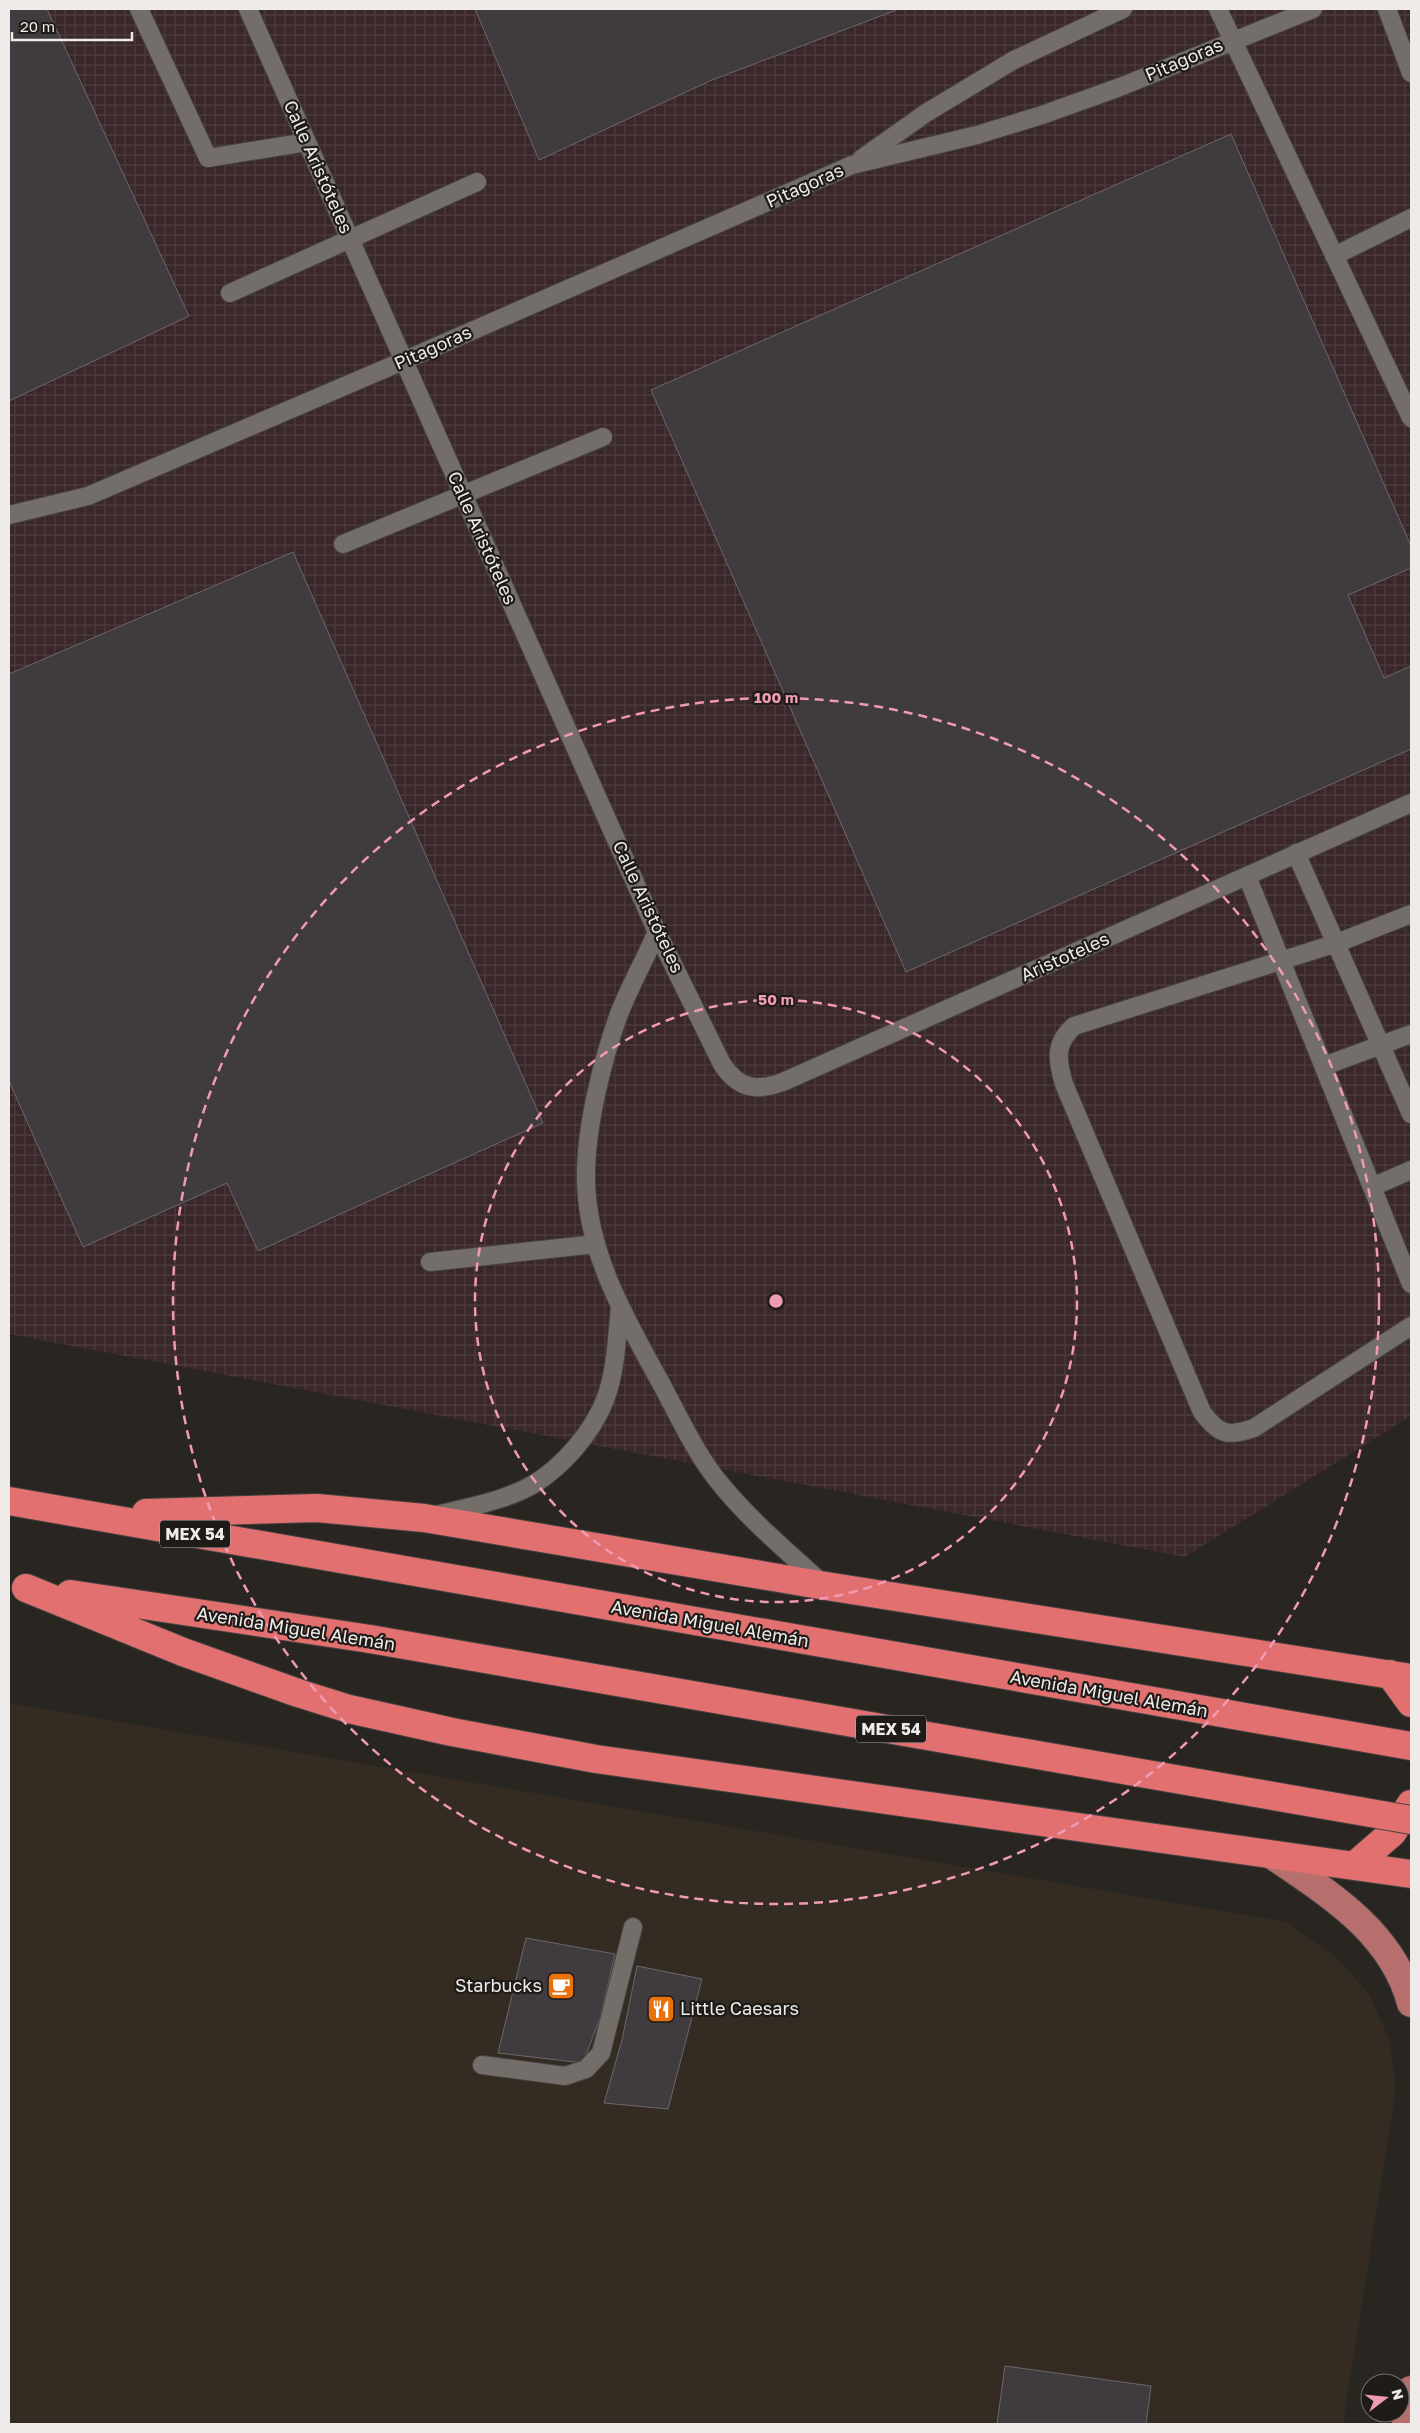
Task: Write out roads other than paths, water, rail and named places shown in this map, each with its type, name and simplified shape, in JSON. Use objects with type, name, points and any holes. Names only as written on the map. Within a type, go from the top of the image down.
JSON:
[{"type":"highway","name":"Avenida Miguel Alemán","points":[[9,1501],[1411,1746]]},
{"type":"highway","points":[[91,1515],[317,1508],[424,1518],[826,1586],[1401,1676],[1411,1703]]},
{"type":"highway","points":[[18,1586],[183,1652],[298,1693],[349,1709],[452,1732],[596,1759],[1411,1874]]},
{"type":"highway","name":"Avenida Miguel Alemán","points":[[18,1586],[370,1639],[1411,1820]]},
{"type":"highway","points":[[1354,1866],[1392,1833],[1411,1804]]},
{"type":"main road","points":[[1272,1855],[1333,1898],[1368,1927],[1391,1956],[1411,2003]]},
{"type":"main road","points":[[1406,2424],[1411,2390]]},
{"type":"lane","points":[[139,9],[208,158],[307,142]]},
{"type":"lane","name":"Calle Aristóteles","points":[[248,9],[657,932],[722,1064]]},
{"type":"lane","name":"Pitagoras","points":[[852,165],[926,113],[975,82],[1014,60],[1123,9]]},
{"type":"lane","points":[[1218,9],[1334,256],[1408,400],[1411,418]]},
{"type":"lane","name":"Pitagoras","points":[[9,515],[88,496],[404,361],[852,165],[977,135],[1042,115],[1120,87],[1232,40],[1313,9]]},
{"type":"lane","points":[[1387,9],[1411,73]]},
{"type":"lane","points":[[230,293],[477,182]]},
{"type":"lane","points":[[1334,256],[1411,218]]},
{"type":"lane","points":[[343,544],[603,438]]},
{"type":"lane","name":"Aristoteles","points":[[722,1064],[729,1074],[740,1083],[752,1088],[768,1088],[1411,803]]},
{"type":"lane","points":[[1296,854],[1338,943],[1411,1114]]},
{"type":"lane","points":[[1247,876],[1411,1284]]},
{"type":"lane","points":[[1411,914],[1338,943],[1074,1026],[1064,1035],[1058,1049],[1059,1067],[1064,1084],[1202,1412],[1211,1424],[1221,1432],[1236,1434],[1254,1428],[1411,1326]]},
{"type":"lane","points":[[657,932],[619,1014],[599,1086],[588,1142],[586,1180],[589,1214],[596,1244],[620,1306],[689,1437],[721,1485],[749,1518],[826,1586]]},
{"type":"lane","points":[[1324,1066],[1411,1034]]},
{"type":"lane","points":[[1372,1187],[1411,1170]]},
{"type":"lane","points":[[430,1262],[596,1244]]},
{"type":"lane","points":[[424,1518],[494,1500],[534,1484],[566,1457],[586,1433],[604,1401],[615,1355],[620,1306]]},
{"type":"lane","points":[[482,2065],[565,2076],[586,2069],[601,2053],[633,1927]]},
{"type":"place","name":"Starbucks","points":[[561,1986]]},
{"type":"place","name":"Little Caesars","points":[[661,2009]]}]
